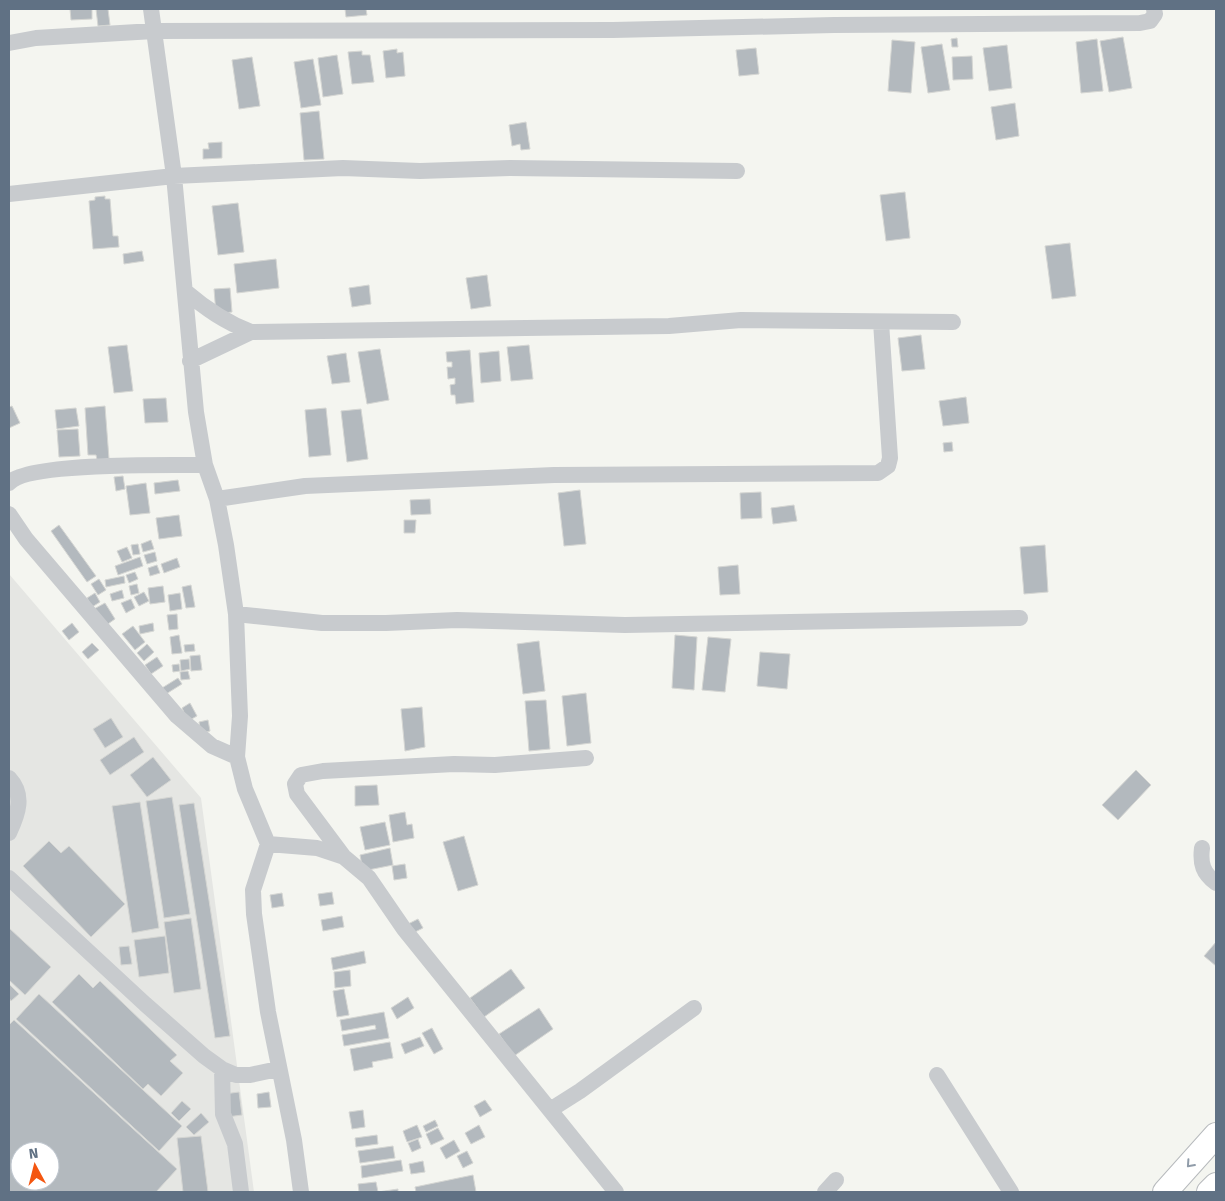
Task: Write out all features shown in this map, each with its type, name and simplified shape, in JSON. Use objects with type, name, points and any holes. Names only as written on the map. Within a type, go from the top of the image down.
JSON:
[{"type":"highway","points":[[1164,1192],[1216,1135]]},
{"type":"highway","points":[[1209,1192],[1216,1185]]},
{"type":"street","points":[[152,9],[174,176],[190,361],[199,439],[216,498],[226,545],[236,614],[240,707],[237,757],[246,789],[268,844],[253,890],[254,914],[278,1069],[294,1140],[302,1192]]},
{"type":"street","points":[[9,43],[36,38],[154,31],[613,30],[834,25],[1140,23],[1150,21],[1155,14],[1154,9]]},
{"type":"street","points":[[9,194],[174,176],[342,168],[420,171],[510,168],[737,171]]},
{"type":"street","points":[[185,291],[209,311],[231,324],[251,332],[669,326],[741,320],[953,322]]},
{"type":"street","points":[[216,498],[305,486],[554,475],[878,473],[888,466],[890,458],[881,322]]},
{"type":"street","points":[[190,361],[251,332]]},
{"type":"street","points":[[9,483],[27,474],[83,467],[205,465]]},
{"type":"street","points":[[9,514],[26,539],[177,716],[212,746],[237,757]]},
{"type":"street","points":[[236,614],[322,623],[457,620],[625,625],[1020,618]]},
{"type":"street","points":[[586,758],[495,765],[454,764],[323,771],[300,775],[295,784],[297,794],[344,857],[369,878],[404,929],[616,1192]]},
{"type":"street","points":[[9,778],[18,792],[19,802],[9,833]]},
{"type":"street","points":[[268,844],[317,848],[344,857]]},
{"type":"street","points":[[1202,848],[1200,863],[1206,874],[1216,883]]},
{"type":"street","points":[[9,878],[145,1004],[204,1056],[222,1069],[236,1075],[250,1075],[278,1069]]},
{"type":"street","points":[[550,1110],[580,1092],[694,1008]]},
{"type":"street","points":[[222,1069],[223,1114],[235,1144],[242,1192]]},
{"type":"street","points":[[936,1075],[1011,1192]]},
{"type":"shaded area","points":[[9,574],[201,798],[254,1192],[9,1192]]},
{"type":"building","points":[[70,9],[92,9],[92,19],[71,20]]},
{"type":"building","points":[[96,9],[108,9],[110,25],[98,26]]},
{"type":"building","points":[[345,9],[366,9],[367,15],[346,17]]},
{"type":"building","points":[[1123,37],[1132,88],[1109,92],[1100,41]]},
{"type":"building","points":[[957,38],[958,47],[952,47],[951,39]]},
{"type":"building","points":[[1097,39],[1103,91],[1081,93],[1076,42]]},
{"type":"building","points":[[892,40],[915,42],[911,93],[888,91]]},
{"type":"building","points":[[942,44],[950,90],[928,93],[921,47]]},
{"type":"building","points":[[1007,45],[1012,88],[989,91],[983,48]]},
{"type":"building","points":[[756,48],[759,74],[739,76],[736,50]]},
{"type":"building","points":[[397,49],[397,53],[403,52],[405,76],[386,78],[383,51]]},
{"type":"building","points":[[362,51],[362,55],[370,55],[374,82],[352,84],[348,52]]},
{"type":"building","points":[[337,55],[343,94],[323,97],[318,58]]},
{"type":"building","points":[[972,56],[973,79],[953,80],[952,57]]},
{"type":"building","points":[[252,57],[260,106],[239,109],[232,60]]},
{"type":"building","points":[[313,59],[321,105],[301,108],[294,62]]},
{"type":"building","points":[[1015,103],[1019,136],[996,140],[991,107]]},
{"type":"building","points":[[319,111],[324,159],[304,160],[300,113]]},
{"type":"building","points":[[526,122],[530,149],[521,150],[520,144],[512,146],[509,125]]},
{"type":"building","points":[[222,142],[222,158],[203,159],[203,149],[209,149],[208,143]]},
{"type":"building","points":[[905,192],[910,238],[886,241],[880,195]]},
{"type":"building","points":[[105,196],[105,199],[110,199],[113,236],[118,236],[119,247],[93,249],[89,201],[95,200],[95,197]]},
{"type":"building","points":[[238,203],[244,252],[218,255],[212,206]]},
{"type":"building","points":[[1070,243],[1076,296],[1052,299],[1045,246]]},
{"type":"building","points":[[142,251],[144,261],[124,264],[123,254]]},
{"type":"building","points":[[276,259],[279,288],[237,293],[234,264]]},
{"type":"building","points":[[487,275],[491,306],[471,309],[466,278]]},
{"type":"building","points":[[369,285],[371,304],[352,307],[349,288]]},
{"type":"building","points":[[230,288],[232,312],[216,314],[214,289]]},
{"type":"building","points":[[921,335],[925,369],[902,371],[898,338]]},
{"type":"building","points":[[127,345],[133,391],[114,393],[108,347]]},
{"type":"building","points":[[529,345],[533,379],[511,381],[507,347]]},
{"type":"building","points":[[380,349],[389,400],[367,404],[358,352]]},
{"type":"building","points":[[470,350],[474,402],[456,404],[455,395],[451,395],[450,385],[455,384],[455,378],[448,379],[447,367],[452,367],[452,362],[447,362],[446,352]]},
{"type":"building","points":[[499,351],[501,381],[481,383],[479,353]]},
{"type":"building","points":[[346,353],[350,382],[332,384],[327,356]]},
{"type":"building","points":[[966,397],[969,423],[943,426],[939,401]]},
{"type":"building","points":[[166,398],[168,422],[145,423],[143,399]]},
{"type":"building","points":[[12,406],[20,423],[9,428],[9,407]]},
{"type":"building","points":[[105,406],[109,459],[97,460],[96,455],[88,455],[85,408]]},
{"type":"building","points":[[76,408],[79,426],[57,429],[55,410]]},
{"type":"building","points":[[326,408],[331,455],[309,457],[305,410]]},
{"type":"building","points":[[361,409],[368,459],[347,462],[341,411]]},
{"type":"building","points":[[78,429],[80,456],[59,457],[57,430]]},
{"type":"building","points":[[952,442],[953,451],[944,452],[943,443]]},
{"type":"building","points":[[123,476],[125,489],[116,491],[114,477]]},
{"type":"building","points":[[178,480],[180,491],[155,494],[154,483]]},
{"type":"building","points":[[146,483],[150,513],[130,515],[126,486]]},
{"type":"building","points":[[580,490],[586,544],[564,546],[558,493]]},
{"type":"building","points":[[761,492],[762,518],[741,519],[740,493]]},
{"type":"building","points":[[430,499],[431,514],[411,515],[410,500]]},
{"type":"building","points":[[794,505],[797,521],[773,524],[771,508]]},
{"type":"building","points":[[179,515],[182,536],[159,539],[156,518]]},
{"type":"building","points":[[404,520],[416,520],[415,533],[404,533]]},
{"type":"building","points":[[59,525],[96,576],[87,582],[51,531]]},
{"type":"building","points":[[151,540],[154,549],[143,552],[141,544]]},
{"type":"building","points":[[138,544],[140,554],[133,555],[131,545]]},
{"type":"building","points":[[1045,545],[1048,592],[1024,594],[1020,547]]},
{"type":"building","points":[[127,547],[132,558],[122,562],[117,551]]},
{"type":"building","points":[[155,552],[157,561],[147,564],[144,555]]},
{"type":"building","points":[[140,557],[143,566],[118,575],[115,566]]},
{"type":"building","points":[[177,558],[180,567],[164,573],[161,564]]},
{"type":"building","points":[[157,565],[160,573],[150,576],[148,568]]},
{"type":"building","points":[[738,565],[740,594],[720,595],[718,567]]},
{"type":"building","points":[[135,572],[138,579],[129,583],[126,575]]},
{"type":"building","points":[[124,576],[125,583],[106,587],[105,580]]},
{"type":"building","points":[[99,579],[106,590],[98,595],[91,584]]},
{"type":"building","points":[[137,584],[139,593],[131,595],[129,586]]},
{"type":"building","points":[[191,585],[195,607],[186,608],[182,587]]},
{"type":"building","points":[[163,586],[165,602],[150,604],[148,588]]},
{"type":"building","points":[[122,590],[124,598],[112,601],[110,594]]},
{"type":"building","points":[[144,592],[149,601],[139,606],[134,597]]},
{"type":"building","points":[[95,593],[100,602],[92,607],[87,598]]},
{"type":"building","points":[[180,593],[182,609],[170,611],[168,595]]},
{"type":"building","points":[[131,599],[135,608],[126,613],[121,603]]},
{"type":"building","points":[[105,603],[115,619],[105,626],[94,609]]},
{"type":"building","points":[[177,614],[178,629],[169,630],[167,615]]},
{"type":"building","points":[[72,623],[79,632],[69,640],[62,631]]},
{"type":"building","points":[[153,623],[154,631],[140,634],[139,626]]},
{"type":"building","points":[[133,626],[145,642],[135,650],[122,634]]},
{"type":"building","points":[[179,635],[182,653],[172,654],[170,637]]},
{"type":"building","points":[[675,635],[697,637],[694,690],[672,688]]},
{"type":"building","points":[[708,637],[731,639],[725,692],[702,690]]},
{"type":"building","points":[[539,641],[545,691],[523,694],[517,644]]},
{"type":"building","points":[[92,643],[99,650],[88,659],[82,652]]},
{"type":"building","points":[[147,644],[154,652],[144,661],[137,653]]},
{"type":"building","points":[[194,644],[195,651],[185,652],[184,645]]},
{"type":"building","points":[[760,652],[790,654],[787,689],[757,686]]},
{"type":"building","points":[[200,655],[202,670],[191,671],[190,656]]},
{"type":"building","points":[[157,657],[163,666],[151,674],[145,665]]},
{"type":"building","points":[[189,659],[190,669],[181,671],[180,660]]},
{"type":"building","points":[[179,664],[180,671],[173,672],[172,665]]},
{"type":"building","points":[[188,671],[190,679],[181,680],[180,672]]},
{"type":"building","points":[[178,678],[182,684],[166,694],[162,688]]},
{"type":"building","points":[[586,693],[591,743],[567,746],[562,696]]},
{"type":"building","points":[[546,700],[550,749],[529,751],[525,701]]},
{"type":"building","points":[[190,703],[197,716],[188,721],[182,708]]},
{"type":"building","points":[[422,707],[425,747],[405,751],[401,709]]},
{"type":"building","points":[[111,718],[123,737],[105,748],[93,729]]},
{"type":"building","points":[[208,720],[210,731],[201,733],[199,722]]},
{"type":"building","points":[[134,737],[144,752],[110,775],[100,760]]},
{"type":"building","points":[[153,757],[171,780],[147,797],[130,775]]},
{"type":"building","points":[[1136,770],[1151,785],[1118,820],[1102,805]]},
{"type":"building","points":[[377,785],[379,805],[355,806],[355,786]]},
{"type":"building","points":[[172,797],[190,914],[164,918],[146,801]]},
{"type":"building","points":[[140,802],[159,928],[132,933],[112,806]]},
{"type":"building","points":[[194,803],[230,1036],[215,1038],[179,805]]},
{"type":"building","points":[[405,812],[407,825],[412,824],[414,838],[393,842],[389,815]]},
{"type":"building","points":[[385,822],[390,845],[365,850],[360,827]]},
{"type":"building","points":[[464,836],[478,885],[458,891],[443,842]]},
{"type":"building","points":[[49,841],[61,853],[69,846],[125,904],[91,937],[23,866]]},
{"type":"building","points":[[390,848],[393,865],[363,871],[360,855]]},
{"type":"building","points":[[405,864],[407,878],[394,880],[392,866]]},
{"type":"building","points":[[332,892],[334,904],[320,906],[318,894]]},
{"type":"building","points":[[282,893],[284,906],[272,908],[270,895]]},
{"type":"building","points":[[342,916],[344,927],[323,931],[321,920]]},
{"type":"building","points":[[191,918],[201,989],[174,993],[164,922]]},
{"type":"building","points":[[418,919],[423,928],[413,933],[408,924]]},
{"type":"building","points":[[9,928],[51,967],[25,995],[9,980]]},
{"type":"building","points":[[165,936],[169,973],[139,977],[134,940]]},
{"type":"building","points":[[1216,942],[1216,966],[1204,956]]},
{"type":"building","points":[[129,946],[132,964],[121,965],[119,947]]},
{"type":"building","points":[[364,951],[366,963],[333,970],[331,958]]},
{"type":"building","points":[[511,969],[525,988],[484,1017],[470,998]]},
{"type":"building","points":[[350,970],[351,986],[335,988],[334,972]]},
{"type":"building","points":[[79,974],[93,988],[100,981],[177,1055],[170,1061],[183,1073],[161,1096],[148,1084],[143,1089],[52,1002]]},
{"type":"building","points":[[9,984],[19,994],[11,1001],[9,998]]},
{"type":"building","points":[[344,989],[349,1015],[337,1017],[333,991]]},
{"type":"building","points":[[39,994],[182,1126],[159,1151],[16,1019]]},
{"type":"building","points":[[408,997],[414,1008],[397,1019],[391,1008]]},
{"type":"building","points":[[539,1008],[553,1029],[514,1056],[499,1034]]},
{"type":"building","points":[[384,1012],[389,1038],[344,1046],[342,1035],[376,1029],[375,1025],[342,1031],[340,1020]]},
{"type":"building","points":[[14,1020],[177,1169],[156,1192],[9,1192],[9,1025]]},
{"type":"building","points":[[432,1028],[443,1049],[434,1054],[422,1033]]},
{"type":"building","points":[[420,1037],[424,1046],[405,1054],[401,1044]]},
{"type":"building","points":[[390,1042],[393,1058],[372,1062],[373,1067],[354,1071],[350,1049]]},
{"type":"building","points":[[239,1092],[242,1115],[227,1117],[224,1094]]},
{"type":"building","points":[[269,1092],[271,1107],[258,1108],[257,1094]]},
{"type":"building","points":[[485,1100],[492,1110],[480,1117],[474,1106]]},
{"type":"building","points":[[182,1101],[191,1109],[179,1121],[171,1113]]},
{"type":"building","points":[[363,1110],[365,1127],[352,1129],[349,1112]]},
{"type":"building","points":[[201,1113],[209,1122],[194,1135],[186,1127]]},
{"type":"building","points":[[435,1120],[438,1126],[426,1132],[423,1126]]},
{"type":"building","points":[[417,1125],[422,1137],[407,1142],[403,1131]]},
{"type":"building","points":[[479,1125],[485,1137],[471,1144],[465,1133]]},
{"type":"building","points":[[438,1128],[444,1139],[431,1145],[426,1134]]},
{"type":"building","points":[[377,1135],[378,1144],[356,1147],[355,1138]]},
{"type":"building","points":[[201,1136],[208,1192],[183,1192],[177,1138]]},
{"type":"building","points":[[418,1139],[421,1148],[412,1152],[408,1143]]},
{"type":"building","points":[[454,1140],[460,1151],[446,1159],[440,1148]]},
{"type":"building","points":[[393,1146],[395,1158],[360,1163],[358,1151]]},
{"type":"building","points":[[467,1151],[473,1163],[463,1168],[457,1156]]},
{"type":"building","points":[[401,1160],[403,1171],[362,1178],[361,1166]]},
{"type":"building","points":[[423,1161],[425,1172],[411,1174],[409,1164]]},
{"type":"building","points":[[473,1175],[476,1192],[416,1192],[415,1187]]},
{"type":"building","points":[[376,1182],[378,1192],[359,1192],[358,1184]]},
{"type":"building","points":[[398,1189],[398,1192],[378,1192]]}]
